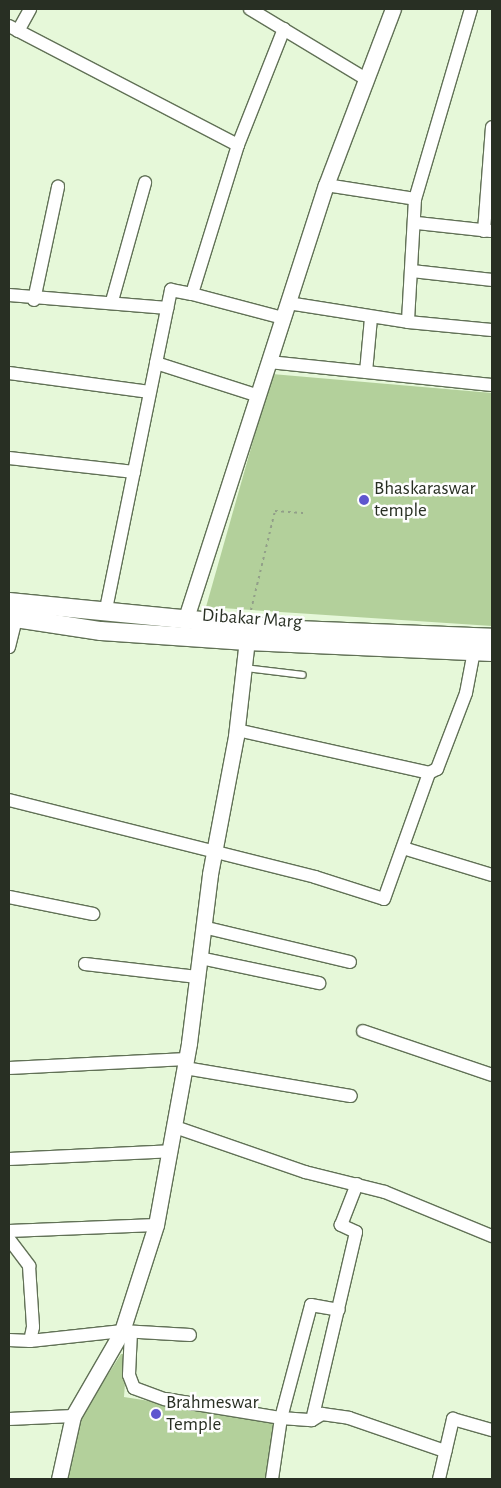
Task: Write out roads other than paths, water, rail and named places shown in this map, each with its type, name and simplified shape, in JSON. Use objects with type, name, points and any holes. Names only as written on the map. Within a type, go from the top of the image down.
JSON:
[{"type":"main road","name":"Dibakar Marg","points":[[9,602],[105,614],[185,621],[248,634],[492,652]]},
{"type":"main road","name":"Dibakar Marg","points":[[12,618],[101,631],[492,638]]},
{"type":"street","points":[[30,9],[14,29],[238,146]]},
{"type":"street","points":[[250,9],[366,79]]},
{"type":"street","points":[[185,621],[326,185],[393,9]]},
{"type":"street","points":[[408,322],[417,223],[415,199],[471,9]]},
{"type":"street","points":[[192,294],[238,146],[284,29]]},
{"type":"street","points":[[417,223],[488,231],[492,127]]},
{"type":"street","points":[[112,301],[145,184]]},
{"type":"street","points":[[326,185],[415,199]]},
{"type":"street","points":[[34,300],[58,187]]},
{"type":"street","points":[[412,271],[492,280]]},
{"type":"street","points":[[105,614],[171,290],[283,318]]},
{"type":"street","points":[[9,295],[34,300],[112,301],[167,308]]},
{"type":"street","points":[[288,302],[372,318],[492,330]]},
{"type":"street","points":[[366,372],[372,318]]},
{"type":"street","points":[[156,362],[258,396]]},
{"type":"street","points":[[270,362],[492,385]]},
{"type":"street","points":[[9,373],[150,392]]},
{"type":"street","points":[[9,458],[134,472]]},
{"type":"street","points":[[9,647],[12,618]]},
{"type":"street","points":[[59,1479],[73,1416],[126,1332],[156,1225],[186,1064],[214,855],[237,730],[248,634]]},
{"type":"street","points":[[237,730],[429,773],[437,769],[466,693],[474,651]]},
{"type":"street","points":[[9,800],[214,855],[316,877],[384,899],[429,773]]},
{"type":"street","points":[[403,848],[492,875]]},
{"type":"street","points":[[9,897],[92,914]]},
{"type":"street","points":[[204,927],[350,962]]},
{"type":"street","points":[[200,958],[319,983]]},
{"type":"street","points":[[85,964],[197,977]]},
{"type":"street","points":[[363,1031],[492,1075]]},
{"type":"street","points":[[9,1068],[186,1064],[351,1096]]},
{"type":"street","points":[[175,1127],[306,1172],[357,1184],[492,1236]]},
{"type":"street","points":[[9,1159],[170,1152]]},
{"type":"street","points":[[312,1420],[356,1232],[340,1225],[357,1184]]},
{"type":"street","points":[[9,1231],[156,1225]]},
{"type":"street","points":[[9,1239],[29,1266],[33,1327],[30,1341]]},
{"type":"street","points":[[272,1479],[281,1418],[311,1305],[339,1310]]},
{"type":"street","points":[[126,1332],[129,1375],[134,1388],[165,1399],[281,1418],[312,1420],[322,1414],[349,1418],[445,1451]]},
{"type":"street","points":[[9,1340],[30,1341],[126,1332],[190,1335]]},
{"type":"street","points":[[9,1419],[73,1416]]},
{"type":"street","points":[[439,1479],[453,1419],[492,1430]]},
{"type":"lane","points":[[244,668],[303,675]]},
{"type":"place","name":"Bhaskaraswar temple","points":[[364,500]]},
{"type":"place","name":"Brahmeswar Temple","points":[[156,1414]]}]
